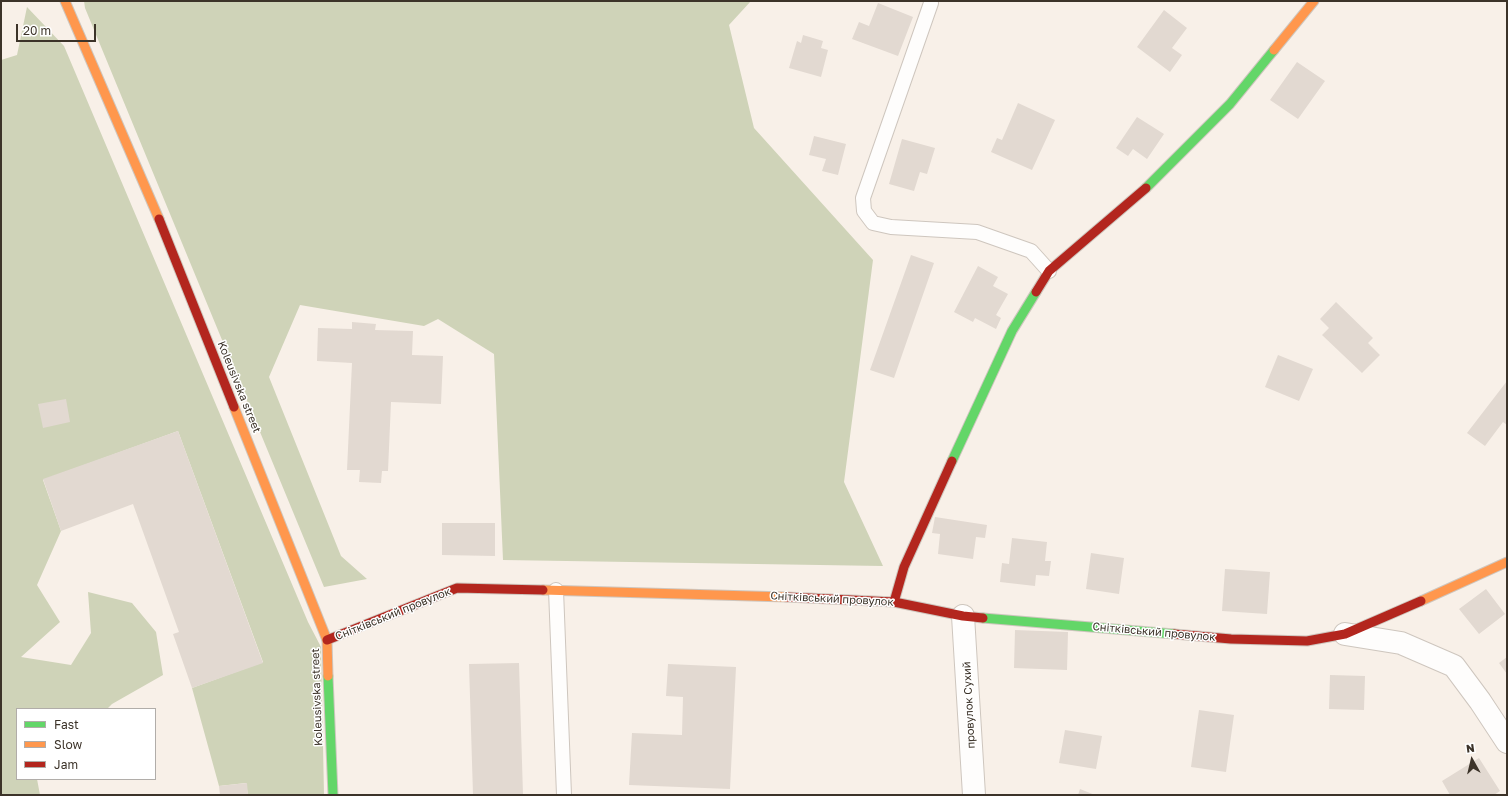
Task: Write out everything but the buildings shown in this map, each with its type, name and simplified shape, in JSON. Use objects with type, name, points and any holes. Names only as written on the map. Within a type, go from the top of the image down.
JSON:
[{"type":"street","name":"Koleusivska street","points":[[65,1],[168,241],[326,640],[333,795]]},
{"type":"street","points":[[894,602],[904,567],[1012,331],[1049,271],[1139,195],[1230,104],[1314,1]]},
{"type":"street","name":"Снітківський провулок","points":[[326,640],[457,588],[796,597],[894,602],[963,616],[1231,639],[1307,641],[1345,634],[1507,562]]},
{"type":"street","name":"провулок Сухий","points":[[963,616],[974,795]]},
{"type":"street","name":"Снітківський провулок","points":[[1345,634],[1401,643],[1454,666],[1480,701],[1507,742]]},
{"type":"lane","points":[[931,3],[863,198],[864,211],[873,222],[891,227],[977,232],[1031,251],[1049,271]]},
{"type":"lane","points":[[556,590],[564,795]]},
{"type":"green space","points":[[84,1],[751,1],[729,25],[754,128],[873,260],[844,482],[883,566],[503,560],[494,354],[438,319],[424,326],[300,305],[269,377],[341,556],[367,579],[324,587],[85,8]]},
{"type":"green space","points":[[27,7],[64,46],[308,622],[321,647],[324,795],[248,795],[246,783],[219,786],[192,688],[263,662],[178,431],[43,480],[61,531],[37,585],[60,622],[21,657],[71,665],[91,633],[88,592],[132,603],[156,632],[163,675],[112,704],[108,708],[16,708],[16,780],[37,780],[40,795],[1,795],[1,60],[17,55]]},
{"type":"traffic: fast","points":[[1146,188],[1230,104],[1274,50]]},
{"type":"traffic: fast","points":[[952,461],[1012,331],[1036,292]]},
{"type":"traffic: fast","points":[[983,618],[1174,634]]},
{"type":"traffic: fast","points":[[328,676],[333,795]]},
{"type":"traffic: slow","points":[[65,1],[159,219]]},
{"type":"traffic: slow","points":[[1274,50],[1314,1]]},
{"type":"traffic: slow","points":[[234,407],[327,640],[328,676]]},
{"type":"traffic: slow","points":[[1421,601],[1507,562]]},
{"type":"traffic: slow","points":[[543,590],[786,597]]},
{"type":"traffic: jam","points":[[1036,292],[1049,271],[1146,188]]},
{"type":"traffic: jam","points":[[159,219],[234,407]]},
{"type":"traffic: jam","points":[[894,602],[904,567],[952,461]]},
{"type":"traffic: jam","points":[[327,640],[457,588],[543,590]]},
{"type":"traffic: jam","points":[[786,597],[894,602],[963,616],[983,618]]},
{"type":"traffic: jam","points":[[1174,634],[1231,639],[1307,641],[1345,634],[1421,601]]}]
